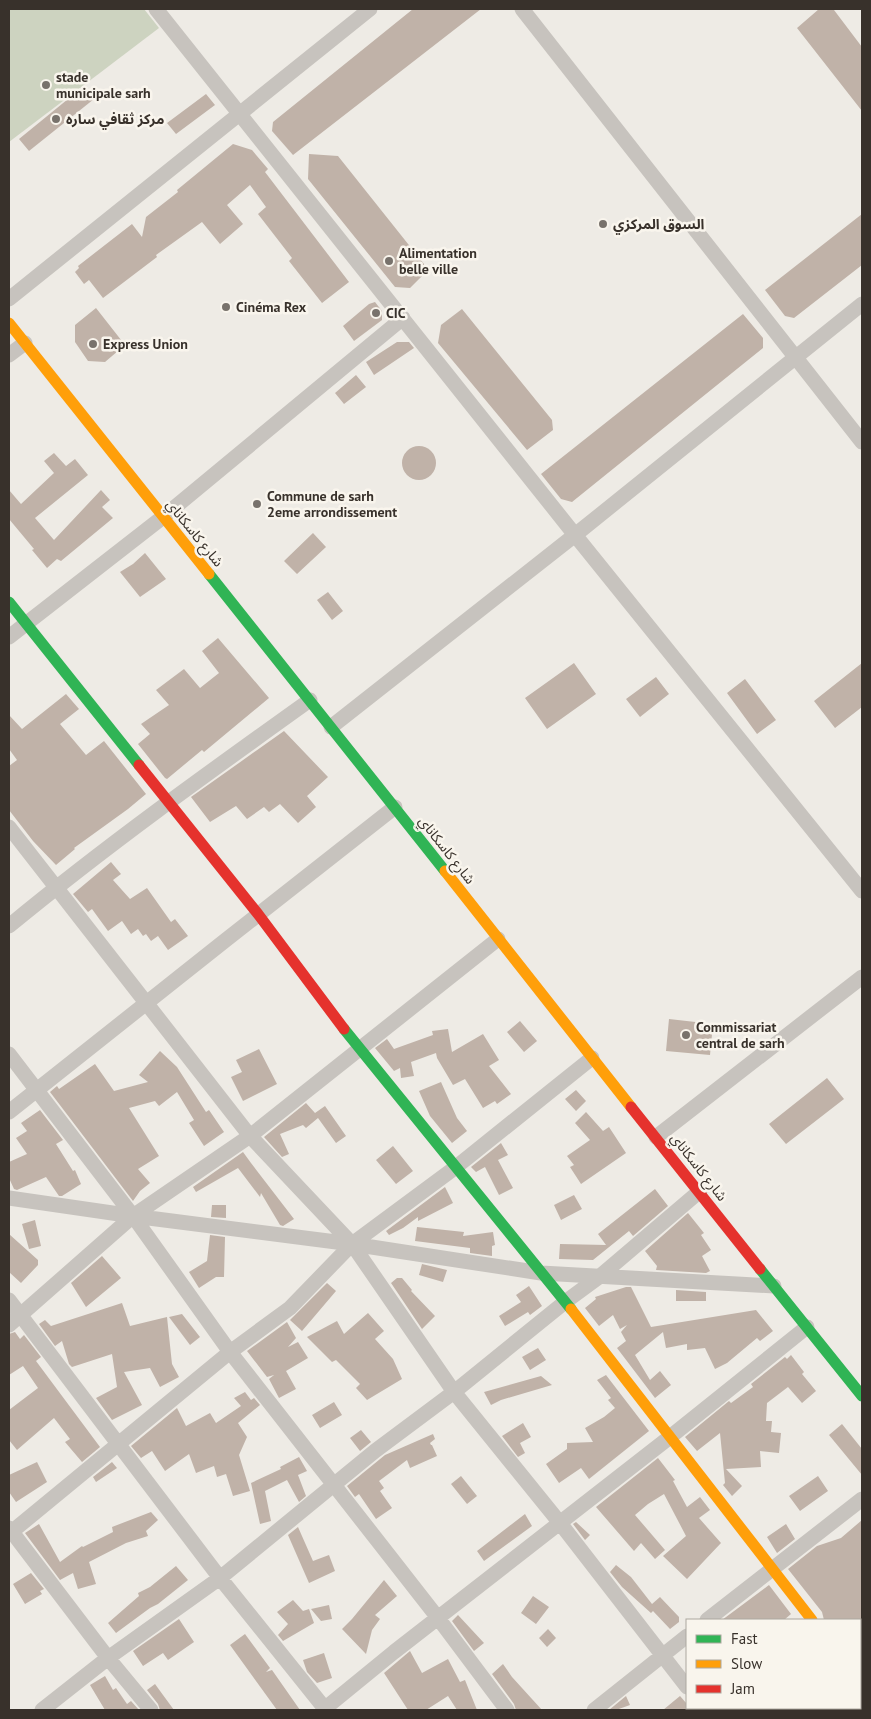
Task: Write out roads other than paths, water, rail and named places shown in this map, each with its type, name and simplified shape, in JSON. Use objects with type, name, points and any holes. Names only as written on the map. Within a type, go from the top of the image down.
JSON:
[{"type":"street","points":[[156,9],[575,535],[862,891]]},
{"type":"street","points":[[9,299],[370,9]]},
{"type":"street","points":[[522,9],[862,442]]},
{"type":"street","points":[[331,727],[575,535],[862,304]]},
{"type":"street","points":[[9,637],[163,517],[403,318]]},
{"type":"street","name":"شارع كاسكاناي","points":[[9,323],[862,1396]]},
{"type":"street","points":[[9,354],[25,343]]},
{"type":"street","points":[[9,602],[258,914],[360,1048],[566,1302],[811,1619]]},
{"type":"street","points":[[9,926],[167,801],[310,700]]},
{"type":"street","points":[[9,1112],[395,807]]},
{"type":"street","points":[[9,827],[250,1136],[352,1244],[454,1392],[560,1523],[686,1686]]},
{"type":"street","points":[[9,1325],[133,1216],[250,1136],[498,939]]},
{"type":"street","points":[[656,1137],[862,977]]},
{"type":"street","points":[[9,1054],[133,1216],[230,1352],[438,1618],[507,1710]]},
{"type":"street","points":[[151,1710],[108,1658],[10,1531],[230,1352],[290,1308],[352,1244],[456,1167],[592,1058]]},
{"type":"street","points":[[42,1710],[108,1658],[220,1578],[375,1451],[454,1392],[600,1277],[700,1191]]},
{"type":"street","points":[[9,1198],[352,1244],[541,1273],[774,1286]]},
{"type":"street","points":[[9,1300],[220,1578],[325,1710],[438,1618],[670,1437],[807,1327]]},
{"type":"street","points":[[708,1619],[862,1499]]},
{"type":"street","points":[[594,1710],[686,1637]]},
{"type":"place","name":"stade municipale sarh","points":[[46,85]]},
{"type":"place","name":"مركز ثقافي ساره","points":[[56,119]]},
{"type":"place","name":"السوق المركزي","points":[[603,224]]},
{"type":"place","name":"Alimentation belle ville","points":[[389,261]]},
{"type":"place","name":"Cinéma Rex","points":[[226,307]]},
{"type":"place","name":"CIC","points":[[376,313]]},
{"type":"place","name":"Express Union","points":[[93,344]]},
{"type":"place","name":"Commune de sarh 2eme arrondissement","points":[[257,504]]},
{"type":"place","name":"Commissariat central de sarh","points":[[686,1035]]}]
